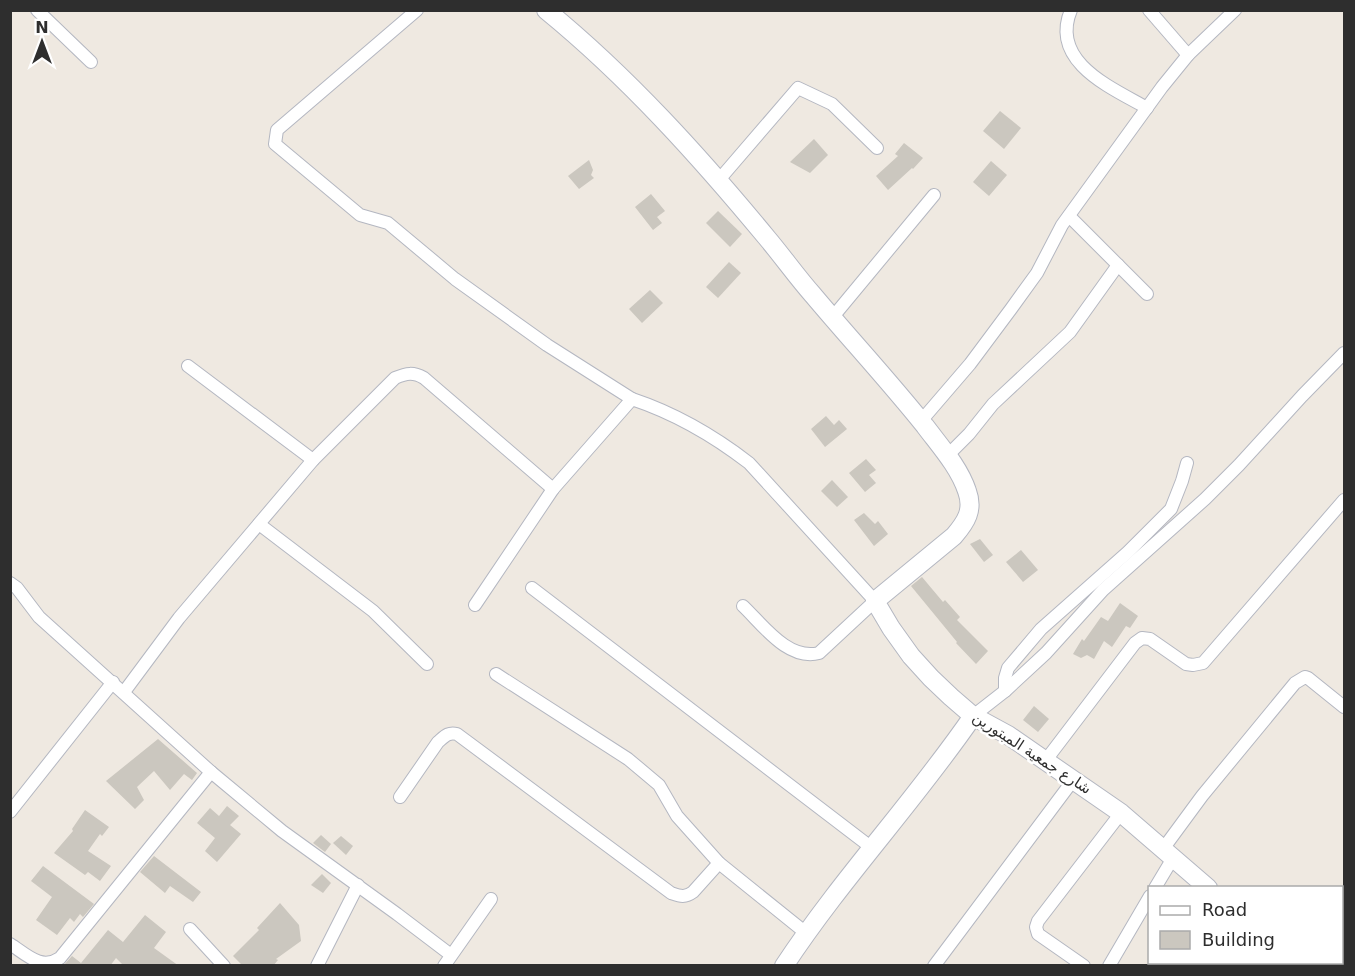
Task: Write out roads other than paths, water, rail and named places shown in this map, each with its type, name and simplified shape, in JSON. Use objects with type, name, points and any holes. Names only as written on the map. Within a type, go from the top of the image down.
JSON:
[{"type":"street","points":[[37,10],[91,62]]},
{"type":"street","points":[[417,10],[277,130],[275,144],[360,215],[388,223],[455,279],[547,345],[632,399],[655,407],[690,425],[749,463],[875,601]]},
{"type":"street","points":[[546,10],[606,62],[681,139],[921,421],[947,456],[967,489],[970,500],[968,516],[954,536],[875,601],[819,653],[801,654],[784,646],[743,606]]},
{"type":"street","points":[[1071,10],[1066,22],[1067,39],[1077,62],[1096,80],[1147,108]]},
{"type":"street","points":[[1149,10],[1188,55]]},
{"type":"street","points":[[921,421],[969,364],[1037,273],[1069,216],[1147,108],[1188,55],[1235,10]]},
{"type":"street","points":[[718,182],[798,88],[832,104],[877,148]]},
{"type":"street","points":[[832,318],[933,195]]},
{"type":"street","points":[[1069,216],[1147,294]]},
{"type":"street","points":[[947,456],[969,434],[993,404],[1070,332],[1118,265]]},
{"type":"street","points":[[784,966],[806,933],[938,766],[973,716],[1047,653],[1103,590],[1205,499],[1344,354]]},
{"type":"street","points":[[188,366],[313,460]]},
{"type":"street","points":[[124,692],[179,618],[313,460],[395,378],[406,373],[417,374],[424,378],[553,489]]},
{"type":"street","points":[[475,604],[553,489],[632,399]]},
{"type":"street","points":[[1005,690],[1008,668],[1041,629],[1128,552],[1171,509],[1187,463]]},
{"type":"street","points":[[1046,760],[1135,643],[1142,638],[1150,639],[1186,664],[1193,666],[1203,663],[1344,500]]},
{"type":"street","points":[[259,524],[373,611],[427,664]]},
{"type":"street","points":[[10,583],[17,588],[39,617],[211,772],[282,831],[358,885],[447,960],[491,899]]},
{"type":"street","points":[[532,588],[872,848]]},
{"type":"street","name":"شارع جمعية المبتورين","points":[[875,601],[896,635],[921,668],[973,716],[1008,735],[1121,813],[1206,886]]},
{"type":"street","points":[[496,674],[636,765],[659,785],[677,816],[719,863],[806,933]]},
{"type":"street","points":[[1156,886],[1168,854],[1202,796],[1294,683],[1305,677],[1308,678],[1344,707]]},
{"type":"street","points":[[10,812],[113,682]]},
{"type":"street","points":[[400,797],[438,742],[446,735],[453,733],[671,892],[681,896],[693,892],[719,863]]},
{"type":"street","points":[[10,944],[39,963],[52,963],[60,958],[211,772]]},
{"type":"street","points":[[934,966],[1074,779]]},
{"type":"street","points":[[1084,966],[1038,934],[1036,927],[1038,921],[1121,813]]},
{"type":"street","points":[[317,966],[358,885]]},
{"type":"street","points":[[1109,966],[1148,898]]},
{"type":"street","points":[[189,929],[224,966]]}]
